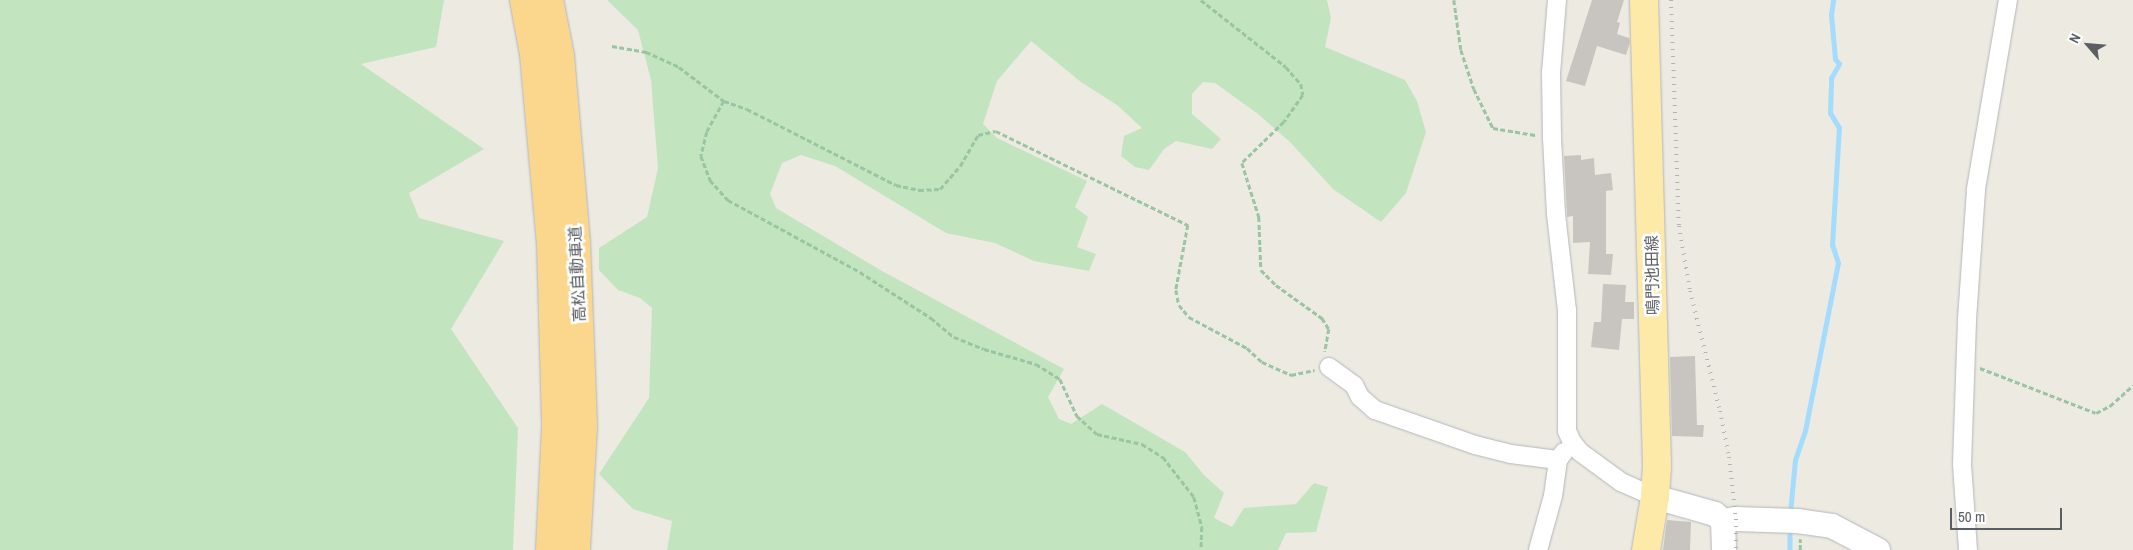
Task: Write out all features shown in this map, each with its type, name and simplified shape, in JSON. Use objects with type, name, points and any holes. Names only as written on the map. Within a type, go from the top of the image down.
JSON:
[{"type":"highway","name":"高松自動車道","points":[[524,0],[534,54],[551,243],[556,427],[550,550]]},
{"type":"highway","name":"高松自動車道","points":[[549,0],[560,56],[576,242],[583,427],[576,550]]},
{"type":"main road","name":"鳴門池田線","points":[[1644,0],[1656,419],[1655,496],[1646,550]]},
{"type":"main road","points":[[1655,496],[1714,514],[1723,521],[1736,519],[1790,521],[1832,526],[1878,550]]},
{"type":"main road","points":[[1723,521],[1724,550]]},
{"type":"street","points":[[1557,0],[1551,73],[1552,138],[1556,214],[1567,310],[1567,431],[1572,442],[1580,452],[1621,482],[1655,496]]},
{"type":"street","points":[[1968,550],[1962,464],[1965,362],[1976,189],[2008,0]]},
{"type":"street","points":[[1329,367],[1354,385],[1360,397],[1375,410],[1474,445],[1511,454],[1558,460]]},
{"type":"street","points":[[1538,550],[1553,496],[1558,460],[1572,442]]},
{"type":"path","points":[[612,46],[646,52],[679,67],[724,101],[747,109],[896,185],[919,190],[940,189],[960,166],[978,135],[996,131],[1188,225],[1176,290],[1179,305],[1189,317],[1247,348],[1262,362],[1291,376],[1329,367],[1324,355],[1329,329],[1322,318],[1276,285],[1261,270],[1259,218],[1242,163],[1284,122],[1303,95],[1301,84],[1286,67],[1201,0]]},
{"type":"path","points":[[1454,0],[1461,50],[1474,89],[1493,128],[1552,138]]},
{"type":"path","points":[[724,101],[707,132],[701,156],[710,180],[728,200],[860,272],[931,318],[954,338],[1036,364],[1060,379],[1077,416],[1097,434],[1142,444],[1163,457],[1194,497],[1202,527],[1200,550]]},
{"type":"path","points":[[1965,362],[2096,412],[2110,406],[2133,385]]},
{"type":"green space","points":[[0,0],[444,0],[436,47],[361,64],[484,149],[409,193],[419,218],[504,241],[451,329],[518,428],[513,550],[0,550]]},
{"type":"green space","points":[[607,0],[1327,0],[1331,18],[1325,47],[1405,80],[1417,101],[1426,132],[1406,193],[1381,222],[1333,189],[1290,142],[1258,114],[1215,83],[1203,82],[1192,94],[1192,114],[1221,139],[1212,149],[1176,141],[1164,149],[1149,170],[1135,167],[1121,156],[1124,136],[1142,128],[1117,105],[1081,82],[1031,41],[997,81],[983,124],[997,138],[1087,181],[1075,207],[1088,217],[1077,247],[1096,254],[1089,271],[1034,261],[995,243],[946,233],[835,166],[801,155],[782,163],[770,194],[776,208],[882,271],[1064,369],[1048,397],[1059,419],[1071,424],[1102,404],[1185,452],[1204,475],[1224,493],[1214,518],[1232,527],[1244,508],[1296,504],[1314,483],[1328,487],[1316,532],[1286,533],[1278,550],[667,550],[672,521],[633,509],[599,474],[649,398],[652,308],[640,298],[618,290],[599,270],[599,248],[647,217],[658,168],[651,80],[638,30]]},
{"type":"building","points":[[1592,0],[1624,0],[1617,22],[1620,23],[1617,34],[1629,38],[1630,42],[1626,55],[1597,46],[1585,86],[1566,81]]},
{"type":"building","points":[[1581,155],[1581,160],[1594,158],[1595,175],[1611,173],[1613,190],[1606,191],[1606,254],[1613,254],[1611,275],[1588,274],[1590,242],[1573,243],[1573,216],[1567,217],[1564,156]]},
{"type":"building","points":[[1603,284],[1626,285],[1625,302],[1634,302],[1634,319],[1622,319],[1619,350],[1591,347],[1594,322],[1601,322]]},
{"type":"building","points":[[1695,356],[1697,425],[1704,425],[1703,437],[1672,436],[1670,357]]},
{"type":"building","points":[[1667,520],[1691,522],[1690,550],[1663,550]]},
{"type":"waterway","points":[[1790,513],[1795,460],[1805,431],[1838,263],[1832,245],[1839,128],[1830,113],[1831,78],[1839,64],[1835,59],[1831,15],[1833,0]]},
{"type":"waterway","points":[[1790,529],[1790,550]]},
{"type":"railway","points":[[1671,0],[1679,226],[1690,291],[1720,411],[1729,457],[1736,519],[1736,550]]}]
